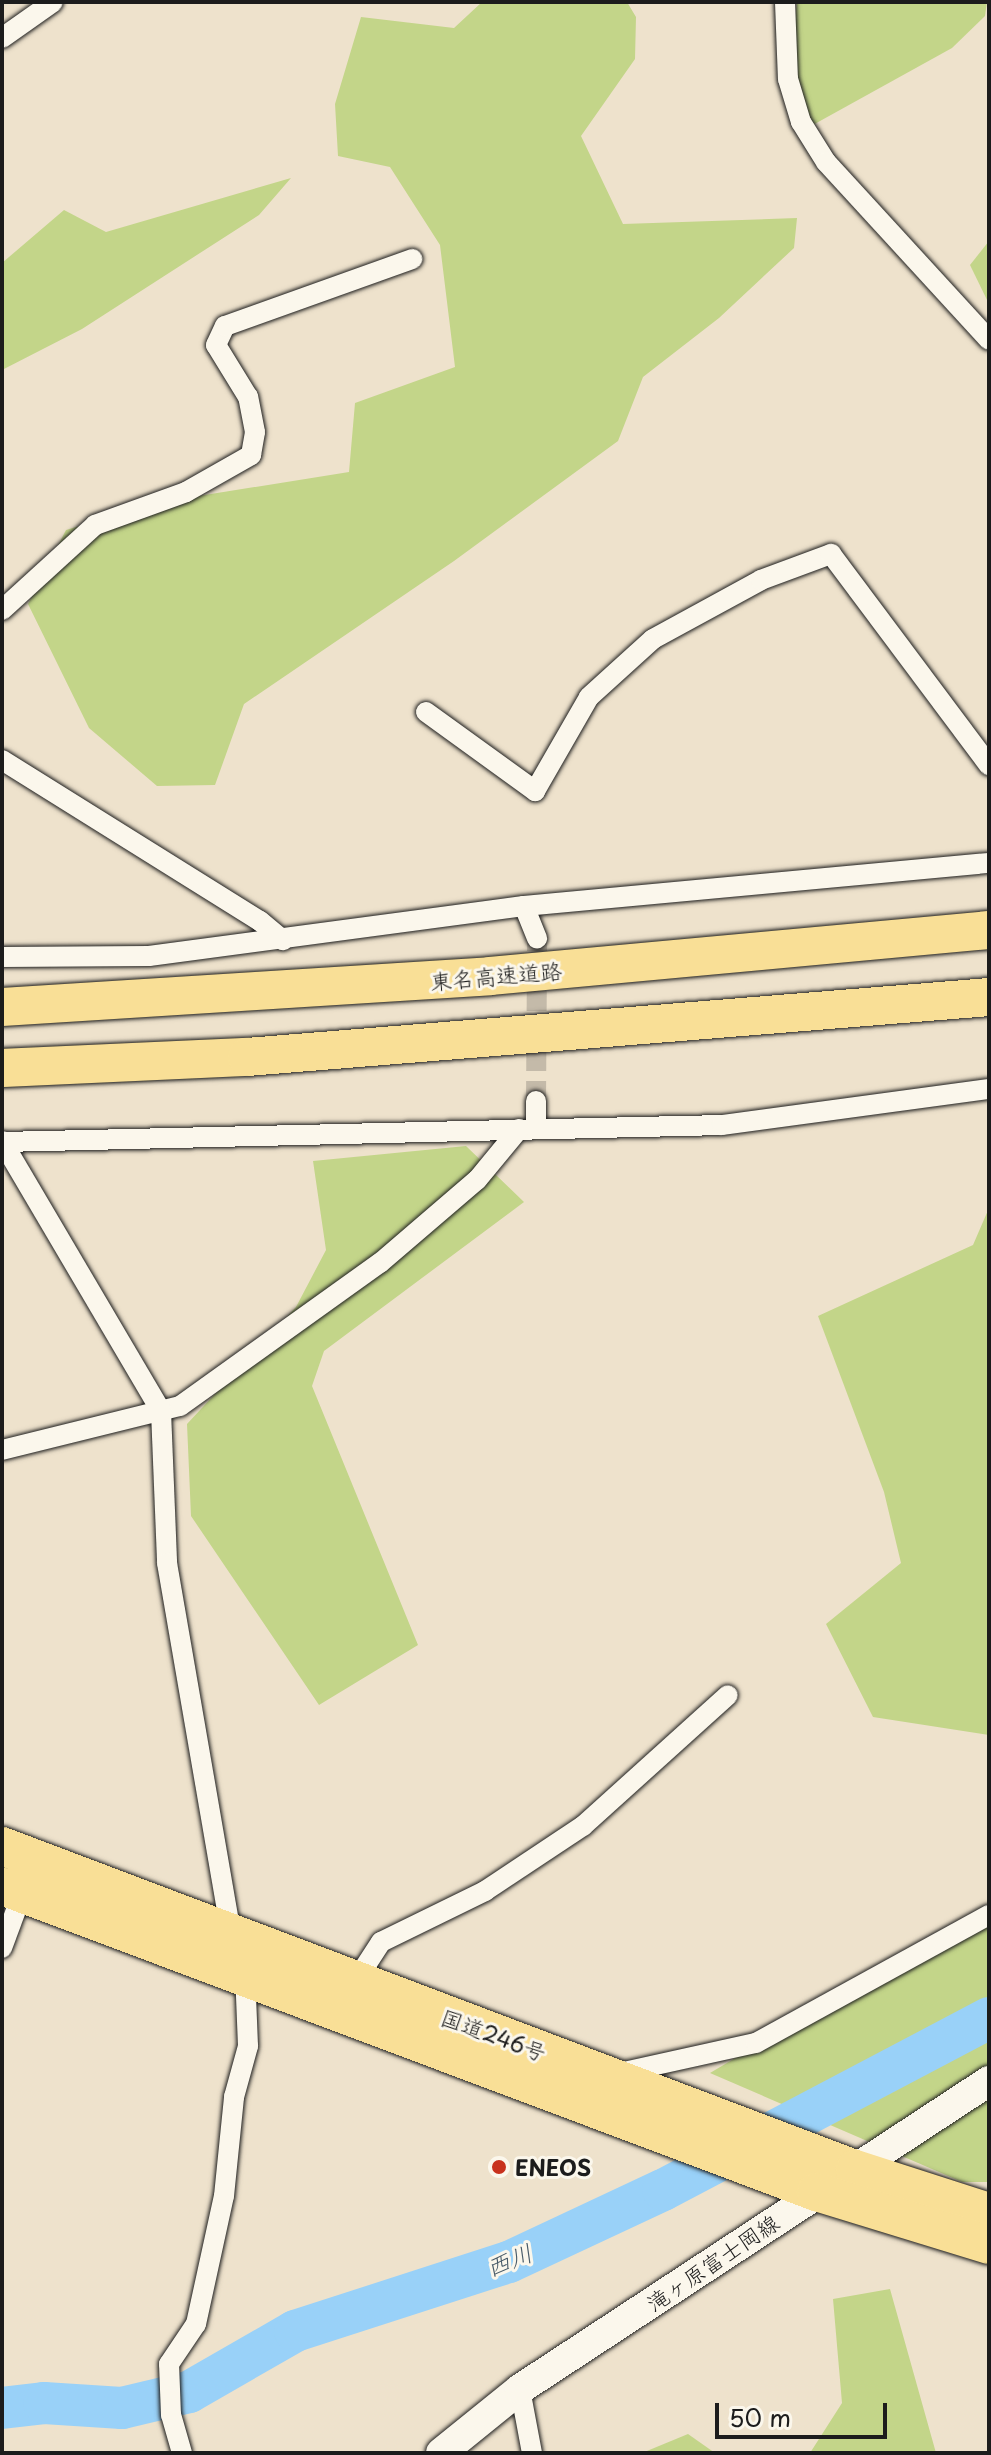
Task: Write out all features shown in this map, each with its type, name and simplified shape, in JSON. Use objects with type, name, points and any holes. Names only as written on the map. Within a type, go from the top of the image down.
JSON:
[{"type":"highway","name":"東名高速道路","points":[[2,1007],[429,980],[989,930]]},
{"type":"highway","points":[[2,1068],[262,1056],[989,997]]},
{"type":"highway","name":"国道246号","points":[[2,1846],[607,2076],[653,2112]]},
{"type":"highway","name":"国道246号","points":[[12,1890],[246,1977],[653,2112],[824,2176],[989,2245]]},
{"type":"highway","name":"国道246号","points":[[824,2176],[989,2212]]},
{"type":"main road","name":"滝ヶ原富士岡線","points":[[441,2453],[520,2389],[824,2176],[989,2081]]},
{"type":"street","points":[[2,38],[53,2]]},
{"type":"street","points":[[785,2],[788,79],[801,122],[826,162],[989,340]]},
{"type":"street","points":[[2,610],[95,525],[186,492],[251,455],[255,432],[248,397],[216,345],[225,326],[412,259]]},
{"type":"street","points":[[426,712],[535,791],[589,697],[653,639],[761,580],[831,554],[989,765]]},
{"type":"street","points":[[2,760],[260,921],[283,940]]},
{"type":"street","points":[[2,957],[149,956],[524,906],[989,863]]},
{"type":"street","points":[[524,906],[537,938]]},
{"type":"street","points":[[182,2453],[171,2415],[169,2364],[196,2324],[224,2196],[234,2097],[248,2046],[246,1977],[231,1934],[167,1563],[161,1411],[2,1142],[722,1125],[989,1089]]},
{"type":"street","points":[[2,1450],[180,1406],[380,1263],[477,1180],[528,1129],[536,1101]]},
{"type":"street","points":[[355,1982],[381,1942],[485,1891],[583,1826],[728,1695]]},
{"type":"street","points":[[2,1948],[12,1890]]},
{"type":"street","points":[[607,2076],[756,2043],[989,1915]]},
{"type":"street","points":[[520,2389],[532,2453]]},
{"type":"green space","points":[[482,2],[627,2],[636,17],[635,59],[581,136],[623,224],[797,218],[794,248],[719,318],[643,377],[618,441],[454,561],[244,704],[215,785],[157,786],[89,728],[28,604],[66,530],[155,503],[349,472],[355,403],[455,367],[440,245],[390,167],[338,156],[335,104],[361,17],[454,28]]},
{"type":"green space","points":[[797,2],[987,2],[985,16],[952,48],[811,126],[788,79]]},
{"type":"green space","points":[[291,178],[259,215],[82,329],[2,370],[2,263],[64,210],[106,232]]},
{"type":"green space","points":[[989,241],[989,304],[970,265]]},
{"type":"green space","points":[[466,1146],[524,1202],[324,1351],[312,1386],[418,1645],[319,1705],[191,1516],[187,1424],[296,1307],[326,1250],[313,1161]]},
{"type":"green space","points":[[989,1208],[989,1735],[873,1717],[826,1624],[901,1563],[884,1492],[818,1316],[973,1245]]},
{"type":"green space","points":[[989,1908],[989,2182],[962,2182],[710,2073]]},
{"type":"green space","points":[[890,2289],[936,2453],[810,2453],[842,2403],[833,2299]]},
{"type":"green space","points":[[688,2434],[715,2453],[642,2453]]},
{"type":"waterway","name":"西川","points":[[2,2408],[44,2403],[122,2408],[189,2392],[295,2331],[509,2262],[663,2190],[989,2018]]},
{"type":"tunnel","points":[[536,1101],[537,938]]},
{"type":"place","name":"ENEOS","points":[[499,2167]]}]
